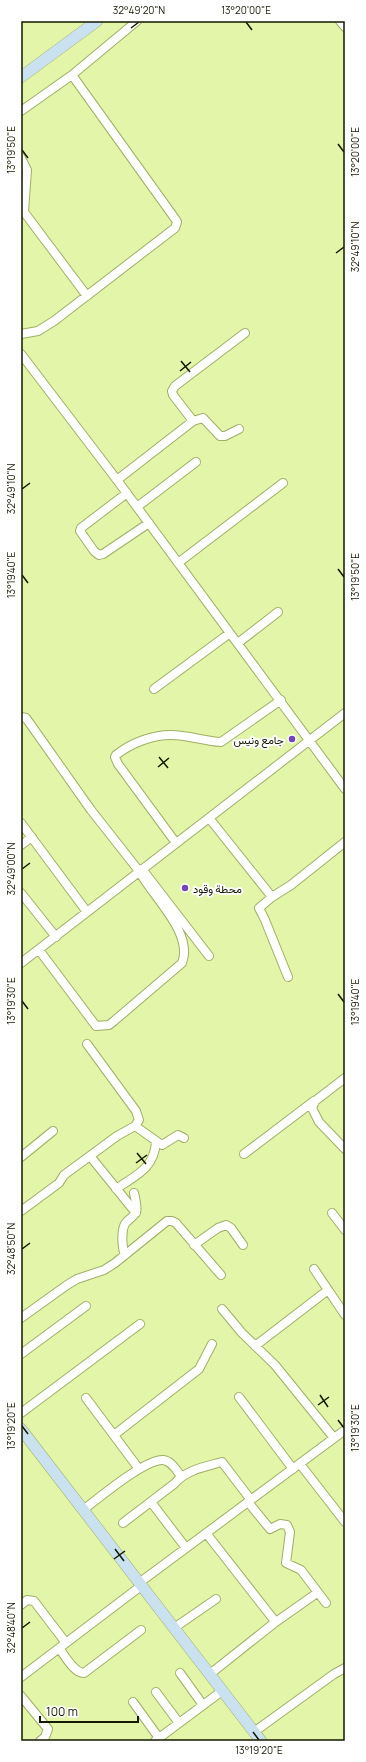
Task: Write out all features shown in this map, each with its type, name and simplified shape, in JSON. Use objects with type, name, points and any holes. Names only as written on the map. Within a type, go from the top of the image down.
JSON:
[{"type":"main road","points":[[21,77],[97,21]]},
{"type":"main road","points":[[22,1434],[83,1510],[258,1737]]},
{"type":"street","points":[[21,111],[72,75],[137,21]]},
{"type":"street","points":[[340,21],[345,27]]},
{"type":"street","points":[[21,334],[38,331],[54,322],[175,228],[177,222],[72,75]]},
{"type":"street","points":[[21,158],[27,170],[24,212],[87,296]]},
{"type":"street","points":[[193,421],[173,395],[172,391],[175,386],[245,333]]},
{"type":"street","points":[[21,354],[127,493],[345,788]]},
{"type":"street","points":[[117,480],[193,421],[203,418],[220,436],[225,436],[239,429]]},
{"type":"street","points":[[137,507],[196,462]]},
{"type":"street","points":[[178,563],[283,483]]},
{"type":"street","points":[[127,493],[81,528],[80,531],[94,551],[99,555],[104,554],[149,523]]},
{"type":"street","points":[[238,643],[278,612]]},
{"type":"street","points":[[154,689],[230,633]]},
{"type":"street","points":[[176,843],[118,764],[115,757],[116,754],[132,743],[159,736],[172,735],[221,742],[281,700]]},
{"type":"street","points":[[21,963],[345,713]]},
{"type":"street","points":[[21,717],[26,718],[92,810],[209,956]]},
{"type":"street","points":[[208,818],[272,897]]},
{"type":"street","points":[[21,822],[87,912]]},
{"type":"street","points":[[21,846],[32,837]]},
{"type":"street","points":[[288,977],[265,920],[258,908],[291,885],[345,842]]},
{"type":"street","points":[[39,950],[96,1026],[109,1024],[114,1021],[183,961],[183,943],[179,930],[144,882],[140,870]]},
{"type":"street","points":[[21,893],[56,937]]},
{"type":"street","points":[[21,1211],[58,1182],[64,1175],[117,1136],[135,1126],[139,1120],[136,1111],[87,1044]]},
{"type":"street","points":[[244,1154],[345,1078]]},
{"type":"street","points":[[315,1101],[312,1111],[319,1122],[345,1149]]},
{"type":"street","points":[[135,1126],[162,1145],[178,1135],[184,1138]]},
{"type":"street","points":[[21,1157],[54,1131]]},
{"type":"street","points":[[116,1189],[150,1164],[153,1158],[156,1142]]},
{"type":"street","points":[[90,1156],[136,1213]]},
{"type":"street","points":[[125,1255],[123,1246],[125,1224],[136,1213],[137,1208],[134,1193]]},
{"type":"street","points":[[332,1213],[345,1230]]},
{"type":"street","points":[[21,1318],[77,1279],[104,1270],[167,1222],[172,1221],[176,1223],[221,1275]]},
{"type":"street","points":[[194,1245],[218,1228],[226,1225],[231,1228],[243,1245]]},
{"type":"street","points":[[314,1269],[345,1315]]},
{"type":"street","points":[[255,1346],[328,1290]]},
{"type":"street","points":[[21,1354],[86,1306]]},
{"type":"street","points":[[222,1309],[234,1325],[275,1365],[334,1438]]},
{"type":"street","points":[[21,1413],[140,1324]]},
{"type":"street","points":[[114,1435],[199,1369],[212,1344]]},
{"type":"street","points":[[239,1397],[293,1469]]},
{"type":"street","points":[[86,1398],[139,1469]]},
{"type":"street","points":[[21,1677],[186,1548],[345,1430]]},
{"type":"street","points":[[83,1510],[139,1469],[152,1462],[162,1460],[172,1464],[181,1476]]},
{"type":"street","points":[[122,1523],[174,1484],[181,1476],[222,1462],[270,1530],[280,1524],[287,1525],[290,1532],[286,1563],[301,1570],[326,1603]]},
{"type":"street","points":[[300,1464],[345,1522]]},
{"type":"street","points":[[151,1502],[186,1548]]},
{"type":"street","points":[[206,1533],[272,1616],[274,1620],[273,1624]]},
{"type":"street","points":[[210,1674],[273,1624],[317,1593]]},
{"type":"street","points":[[174,1628],[216,1599]]},
{"type":"street","points":[[21,1605],[27,1600],[34,1601],[62,1645],[75,1669],[80,1673],[84,1673],[141,1630]]},
{"type":"street","points":[[258,1737],[345,1668]]},
{"type":"street","points":[[180,1673],[203,1705]]},
{"type":"street","points":[[133,1702],[157,1739],[222,1691]]},
{"type":"street","points":[[156,1692],[179,1723]]},
{"type":"street","points":[[21,1696],[48,1729],[46,1737],[40,1741]]},
{"type":"place","name":"جامع ونيس","points":[[292,739]]},
{"type":"place","name":"محطة وقود","points":[[185,888]]}]
